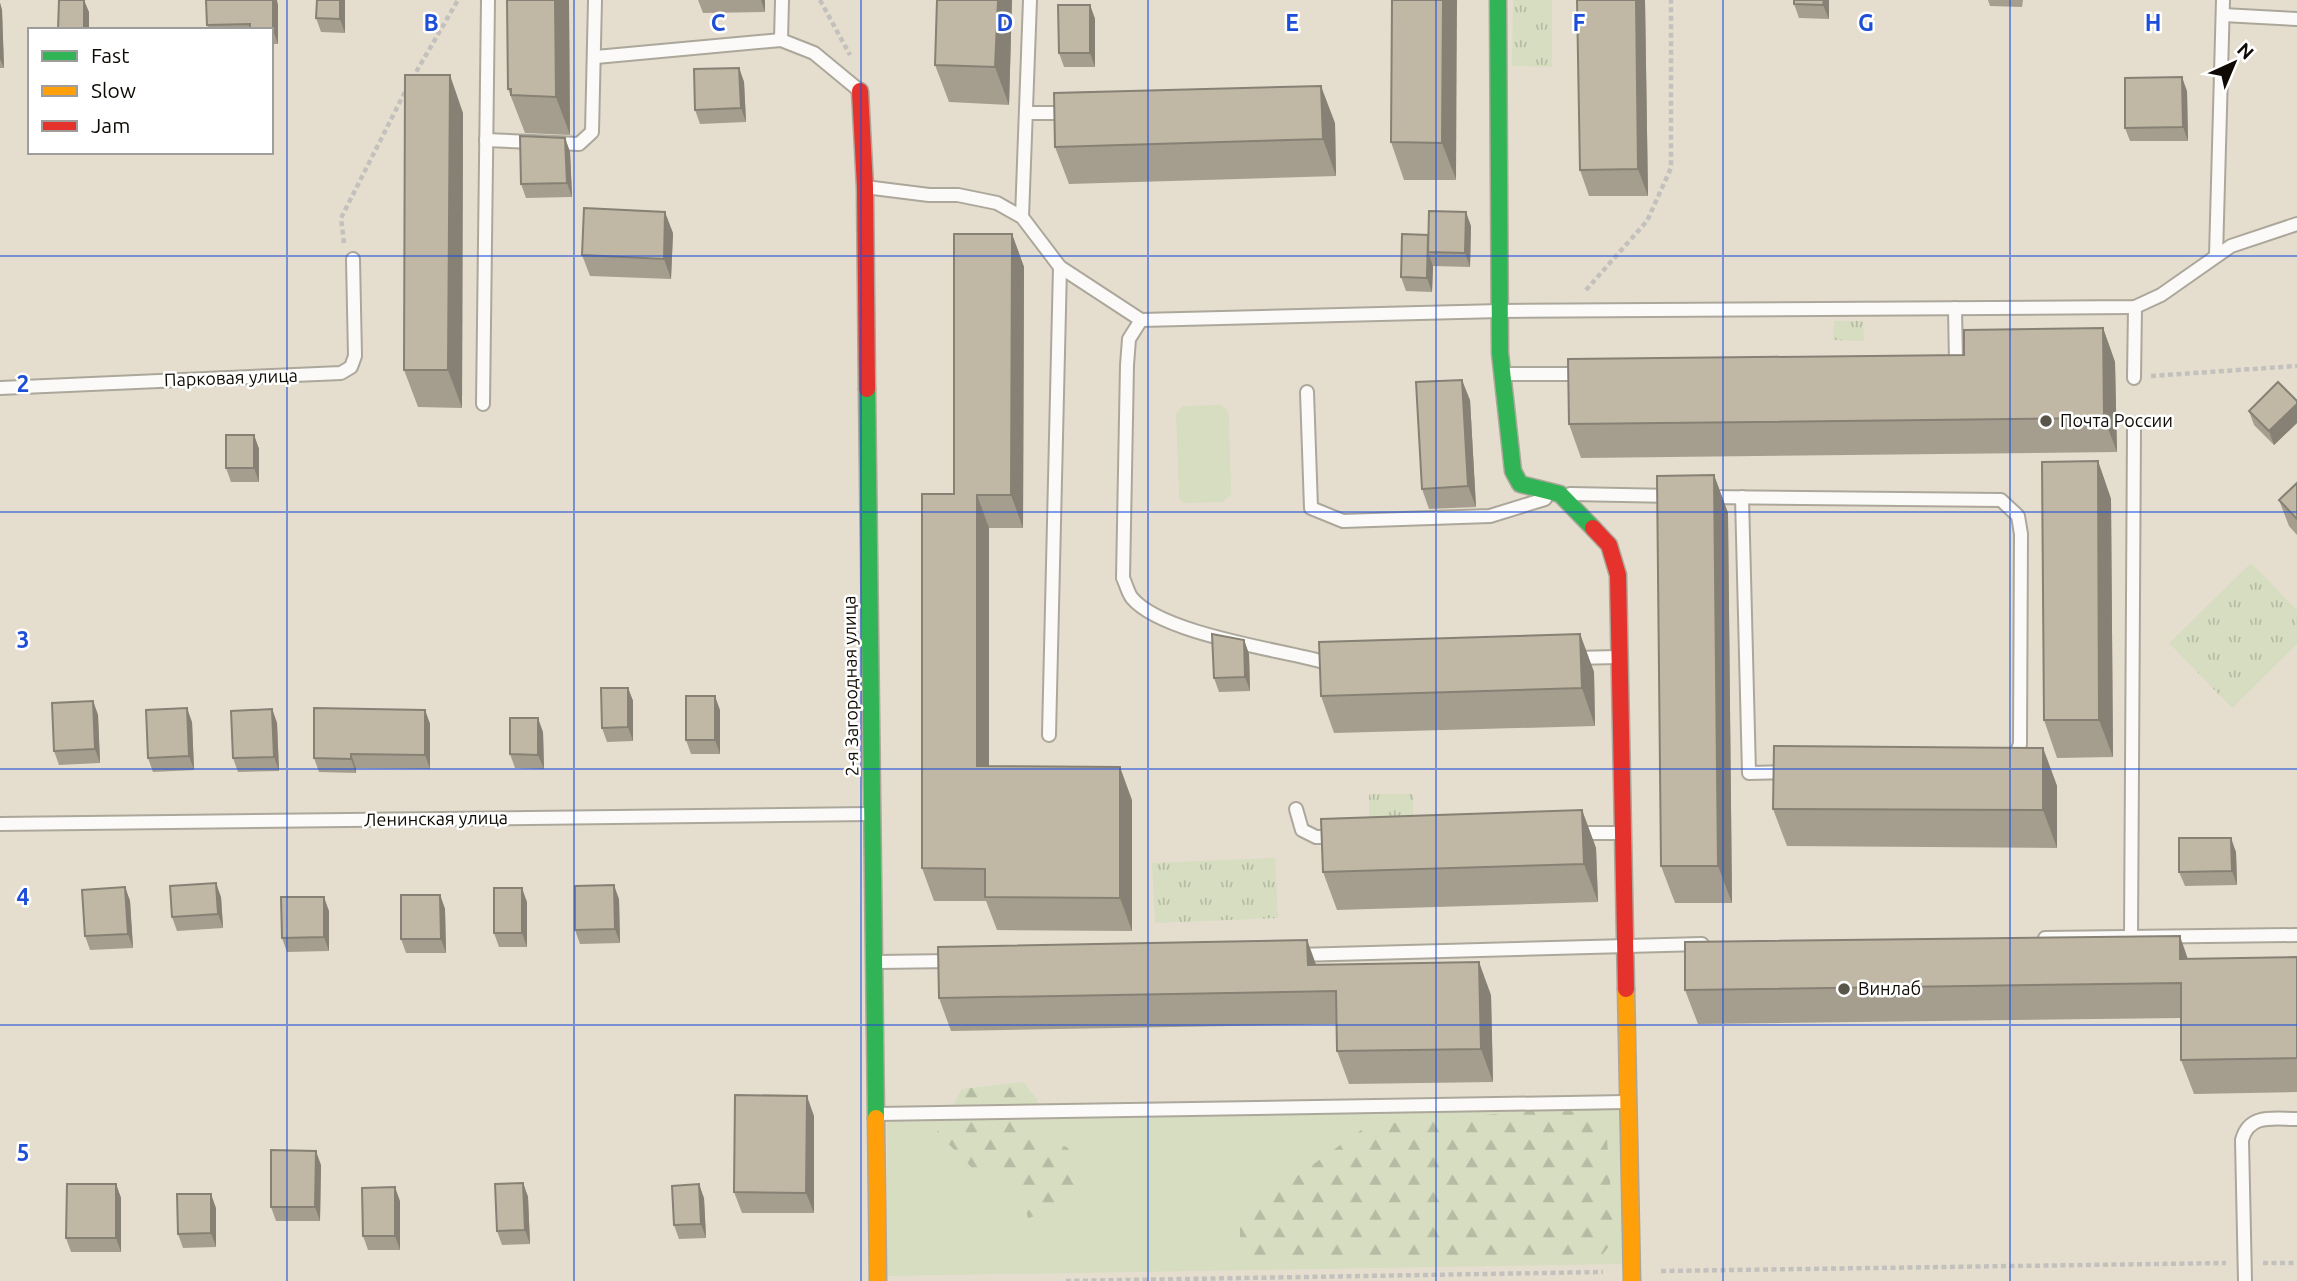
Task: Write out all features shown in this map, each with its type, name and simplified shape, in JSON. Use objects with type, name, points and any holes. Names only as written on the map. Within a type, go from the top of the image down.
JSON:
[{"type":"street","points":[[1498,0],[1500,312],[1502,374],[1513,471],[1520,484],[1560,494],[1609,545],[1618,575],[1631,1276]]},
{"type":"street","name":"2-я Загородная улица","points":[[860,91],[865,187],[878,1281]]},
{"type":"lane","points":[[483,404],[488,0]]},
{"type":"lane","points":[[486,140],[579,144],[593,132],[595,0]]},
{"type":"lane","points":[[781,40],[782,0]]},
{"type":"lane","points":[[1023,217],[1030,0]]},
{"type":"lane","points":[[2216,256],[2223,0]]},
{"type":"lane","points":[[2222,15],[2297,19]]},
{"type":"lane","points":[[596,57],[781,40],[814,53],[860,91]]},
{"type":"lane","points":[[1026,113],[1079,113]]},
{"type":"lane","points":[[865,187],[929,195],[958,195],[997,203],[1023,217],[1060,267],[1141,320],[1566,311],[2135,307],[2161,295],[2231,246],[2297,224]]},
{"type":"lane","name":"Парковая улица","points":[[0,388],[341,373],[351,367],[355,356],[353,259]]},
{"type":"lane","points":[[1049,735],[1060,267]]},
{"type":"lane","points":[[2134,378],[2135,307]]},
{"type":"lane","points":[[1935,372],[1952,371],[1956,365],[1955,308]]},
{"type":"lane","points":[[1141,320],[1129,339],[1127,365],[1123,578],[1132,597],[1147,610],[1187,629],[1322,661]]},
{"type":"lane","points":[[1502,374],[1600,374]]},
{"type":"lane","points":[[1307,392],[1311,508],[1325,516],[1343,521],[1490,516],[1560,494],[2001,500],[2018,516],[2021,534],[2020,744],[2016,758],[2006,770]]},
{"type":"lane","points":[[2131,936],[2134,429]]},
{"type":"lane","points":[[1742,497],[1749,773],[1803,772]]},
{"type":"lane","points":[[1565,658],[1619,657]]},
{"type":"lane","points":[[1296,809],[1302,830],[1316,837],[1358,836]]},
{"type":"lane","name":"Ленинская улица","points":[[0,824],[871,814]]},
{"type":"lane","points":[[1566,833],[1622,833]]},
{"type":"lane","points":[[2035,938],[2297,934]]},
{"type":"lane","points":[[1288,956],[1719,943]]},
{"type":"lane","points":[[873,962],[970,961]]},
{"type":"lane","points":[[874,1114],[1626,1102]]},
{"type":"lane","points":[[2245,1281],[2242,1140],[2245,1129],[2258,1119],[2297,1119]]},
{"type":"path","points":[[353,259],[342,240],[341,218],[398,103],[458,0]]},
{"type":"path","points":[[820,0],[852,59],[860,91]]},
{"type":"path","points":[[1566,311],[1647,221],[1667,181],[1673,152],[1671,0]]},
{"type":"path","points":[[2134,378],[2297,366]]},
{"type":"path","points":[[1066,1281],[1631,1276],[2297,1263]]},
{"type":"green space","points":[[1513,0],[1552,0],[1552,67],[1512,66]]},
{"type":"green space","points":[[1834,321],[1863,321],[1864,341],[1833,340]]},
{"type":"green space","points":[[1221,405],[1228,411],[1229,418],[1231,494],[1222,502],[1183,503],[1179,498],[1176,413],[1183,406]]},
{"type":"green space","points":[[2251,563],[2297,610],[2297,644],[2232,708],[2169,643]]},
{"type":"green space","points":[[1369,794],[1413,794],[1413,821],[1369,821]]},
{"type":"green space","points":[[1275,858],[1278,918],[1155,923],[1152,863]]},
{"type":"green space","points":[[1023,1082],[1037,1099],[1042,1134],[1068,1148],[1085,1176],[1071,1206],[1028,1218],[1016,1173],[972,1168],[937,1132],[962,1089]]},
{"type":"green space","points":[[1537,1097],[1606,1124],[1614,1240],[1603,1254],[1240,1262],[1240,1227],[1286,1184],[1368,1125],[1497,1114]]},
{"type":"green space","points":[[1619,1109],[1622,1264],[887,1276],[887,1122]]},
{"type":"building","points":[[59,0],[84,0],[84,28],[58,28]]},
{"type":"building","points":[[206,0],[273,0],[273,28],[250,28],[250,24],[207,25]]},
{"type":"building","points":[[317,0],[340,0],[340,19],[316,18]]},
{"type":"building","points":[[507,0],[555,0],[556,97],[511,95],[511,89],[508,89]]},
{"type":"building","points":[[937,0],[998,0],[995,67],[935,65]]},
{"type":"building","points":[[1392,0],[1443,0],[1442,143],[1391,142]]},
{"type":"building","points":[[1577,0],[1636,0],[1638,169],[1580,170]]},
{"type":"building","points":[[1794,0],[1824,0],[1823,5],[1794,4]]},
{"type":"building","points":[[1058,5],[1090,5],[1090,53],[1059,53]]},
{"type":"building","points":[[739,68],[741,108],[695,110],[694,69]]},
{"type":"building","points":[[405,75],[450,75],[448,370],[404,370]]},
{"type":"building","points":[[2182,77],[2183,127],[2125,128],[2125,78]]},
{"type":"building","points":[[1321,86],[1323,139],[1055,147],[1054,93]]},
{"type":"building","points":[[520,136],[565,138],[567,183],[521,184]]},
{"type":"building","points":[[584,208],[665,212],[664,259],[582,255]]},
{"type":"building","points":[[1429,211],[1466,212],[1465,253],[1428,252]]},
{"type":"building","points":[[954,234],[1012,234],[1011,495],[977,495],[977,766],[1120,767],[1120,898],[985,897],[985,869],[922,868],[922,494],[954,494]]},
{"type":"building","points":[[1402,234],[1428,235],[1427,278],[1401,277]]},
{"type":"building","points":[[2103,328],[2104,418],[1569,424],[1568,359],[1964,355],[1964,330]]},
{"type":"building","points":[[1462,380],[1468,486],[1422,489],[1416,382]]},
{"type":"building","points":[[2278,382],[2297,404],[2269,431],[2249,411]]},
{"type":"building","points":[[226,435],[254,435],[254,468],[226,468]]},
{"type":"building","points":[[2098,461],[2099,720],[2044,720],[2042,462]]},
{"type":"building","points":[[1714,475],[1718,866],[1661,866],[1657,476]]},
{"type":"building","points":[[2297,483],[2297,519],[2279,500]]},
{"type":"building","points":[[1212,634],[1244,640],[1245,677],[1214,678]]},
{"type":"building","points":[[1580,634],[1582,688],[1321,696],[1319,642]]},
{"type":"building","points":[[601,688],[628,688],[628,727],[602,728]]},
{"type":"building","points":[[686,696],[715,696],[715,740],[686,740]]},
{"type":"building","points":[[93,701],[95,749],[54,751],[52,703]]},
{"type":"building","points":[[187,708],[189,756],[148,758],[146,710]]},
{"type":"building","points":[[314,708],[425,710],[425,755],[351,754],[351,759],[314,758]]},
{"type":"building","points":[[272,709],[274,757],[233,758],[231,711]]},
{"type":"building","points":[[510,718],[538,718],[538,755],[510,754]]},
{"type":"building","points":[[1774,746],[2043,748],[2043,810],[1773,809]]},
{"type":"building","points":[[1582,810],[1584,864],[1323,872],[1321,819]]},
{"type":"building","points":[[2179,838],[2231,838],[2232,871],[2179,872]]},
{"type":"building","points":[[216,883],[218,914],[172,917],[170,886]]},
{"type":"building","points":[[614,885],[615,929],[575,930],[575,886]]},
{"type":"building","points":[[125,887],[128,934],[85,936],[82,890]]},
{"type":"building","points":[[494,888],[522,888],[522,933],[494,933]]},
{"type":"building","points":[[401,895],[440,895],[441,939],[401,939]]},
{"type":"building","points":[[281,897],[324,897],[324,937],[282,938]]},
{"type":"building","points":[[2180,936],[2180,959],[2297,957],[2297,1058],[2181,1060],[2181,983],[1685,990],[1685,942]]},
{"type":"building","points":[[1307,940],[1308,965],[1479,962],[1481,1049],[1337,1051],[1336,991],[939,998],[938,947]]},
{"type":"building","points":[[735,1095],[807,1096],[806,1193],[734,1192]]},
{"type":"building","points":[[271,1150],[316,1151],[315,1207],[271,1207]]},
{"type":"building","points":[[523,1183],[525,1230],[497,1231],[495,1184]]},
{"type":"building","points":[[67,1184],[116,1184],[116,1238],[66,1238]]},
{"type":"building","points":[[699,1184],[701,1224],[674,1225],[672,1186]]},
{"type":"building","points":[[395,1187],[395,1236],[363,1236],[362,1188]]},
{"type":"building","points":[[177,1194],[211,1194],[211,1233],[178,1234]]},
{"type":"traffic: fast","points":[[1498,0],[1500,353],[1513,471],[1520,484],[1560,494],[1593,528]]},
{"type":"traffic: fast","points":[[867,389],[876,1118]]},
{"type":"traffic: slow","points":[[1626,989],[1632,1281]]},
{"type":"traffic: slow","points":[[876,1118],[878,1281]]},
{"type":"traffic: jam","points":[[860,91],[865,187],[867,389]]},
{"type":"traffic: jam","points":[[1593,528],[1609,545],[1618,575],[1626,989]]},
{"type":"place","name":"Почта России","points":[[2046,421]]},
{"type":"place","name":"Винлаб","points":[[1844,989]]}]
